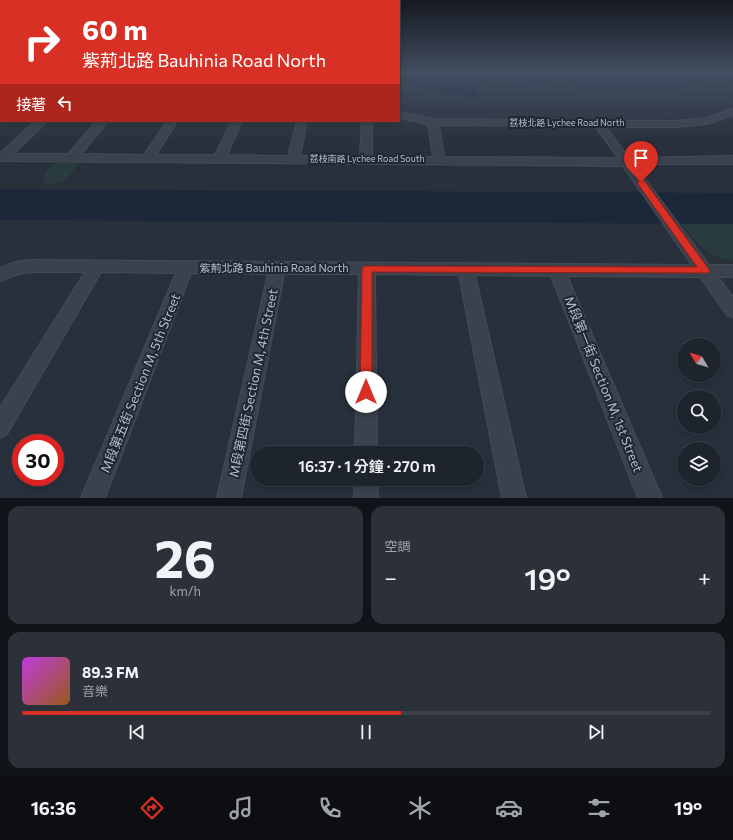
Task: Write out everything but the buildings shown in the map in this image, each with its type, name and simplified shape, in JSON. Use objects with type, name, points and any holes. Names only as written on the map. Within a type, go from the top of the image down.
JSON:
[{"type":"street","name":"荔枝北路 Lychee Road North","points":[[400,115],[432,122],[688,124],[707,121],[733,112]]},
{"type":"street","points":[[2,157],[41,122]]},
{"type":"street","points":[[71,158],[103,122]]},
{"type":"street","points":[[148,158],[171,122]]},
{"type":"street","points":[[220,158],[237,122]]},
{"type":"street","points":[[293,159],[302,122]]},
{"type":"street","points":[[366,160],[367,122]]},
{"type":"street","points":[[432,122],[440,160]]},
{"type":"street","points":[[599,124],[733,310]]},
{"type":"street","name":"荔枝南路 Lychee Road South","points":[[2,157],[626,162],[635,160],[733,160]]},
{"type":"street","name":"紫荊北路 Bauhinia Road North","points":[[4,273],[23,266],[733,271]]},
{"type":"street","points":[[0,427],[96,267]]},
{"type":"street","name":"M段第五街 Section M, 5th Street","points":[[93,498],[186,267]]},
{"type":"street","name":"M段第四街 Section M, 4th Street","points":[[229,498],[276,268]]},
{"type":"street","points":[[366,446],[367,269]]},
{"type":"street","points":[[466,269],[514,498]]},
{"type":"street","name":"M段第一街 Section M, 1st Street","points":[[557,270],[650,498]]},
{"type":"street","points":[[366,486],[366,498]]},
{"type":"shaded area","points":[[55,163],[79,163],[66,180],[51,184],[43,182],[45,172]]},
{"type":"shaded area","points":[[682,224],[733,224],[733,260],[724,259],[710,253],[692,237]]},
{"type":"water","points":[[0,189],[733,193],[733,224],[0,220]]},
{"type":"route","points":[[366,392],[367,269],[705,271],[641,182]]}]
